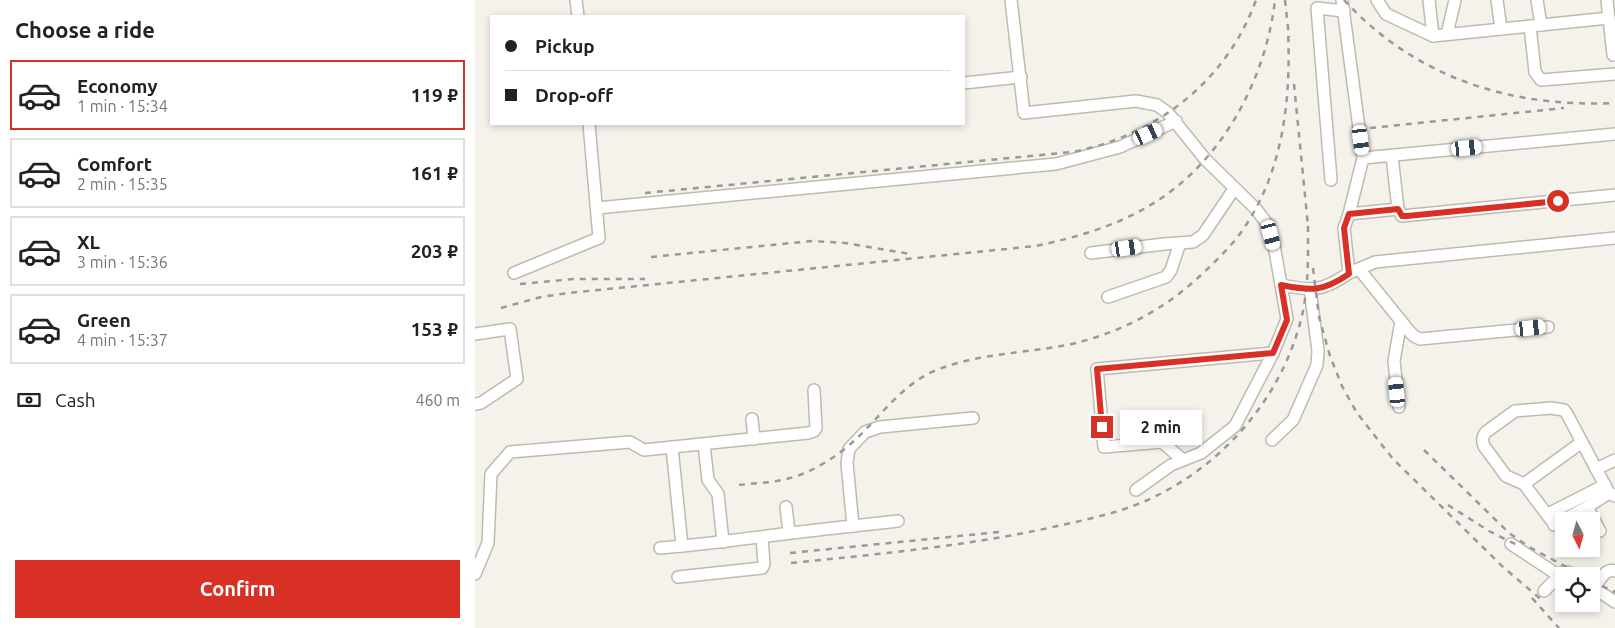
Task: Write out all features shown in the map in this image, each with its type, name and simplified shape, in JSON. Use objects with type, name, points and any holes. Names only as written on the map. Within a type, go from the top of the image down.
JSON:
[{"type":"street","points":[[576,0],[578,15]]},
{"type":"street","points":[[1011,0],[1024,113],[1143,102],[1157,105],[1176,121],[1205,159],[1256,209],[1268,225],[1274,245],[1287,320],[1273,353],[1235,426],[1201,453],[1171,465],[1136,490]]},
{"type":"street","points":[[1377,0],[1386,14],[1433,36],[1609,18]]},
{"type":"street","points":[[1429,0],[1433,36]]},
{"type":"street","points":[[1447,34],[1455,0]]},
{"type":"street","points":[[1497,0],[1501,29]]},
{"type":"street","points":[[1537,0],[1535,72],[1541,80],[1615,74]]},
{"type":"street","points":[[1607,0],[1613,55]]},
{"type":"street","points":[[1331,180],[1317,8],[1343,5],[1363,158],[1344,228],[1354,271],[1414,336],[1420,339],[1548,327]]},
{"type":"street","points":[[965,83],[1021,77]]},
{"type":"street","points":[[597,208],[1056,164],[1120,147],[1176,121]]},
{"type":"street","points":[[514,274],[599,238],[589,125]]},
{"type":"street","points":[[1363,158],[1615,134]]},
{"type":"street","points":[[1393,156],[1398,209],[1402,216],[1615,195]]},
{"type":"street","points":[[1091,253],[1193,242],[1203,235],[1234,189]]},
{"type":"street","points":[[1349,214],[1398,209]]},
{"type":"street","points":[[1281,285],[1311,290],[1333,284],[1354,271],[1375,262],[1615,238]]},
{"type":"street","points":[[1108,296],[1166,277],[1171,270],[1180,243]]},
{"type":"street","points":[[1272,440],[1293,420],[1311,383],[1317,365],[1318,351],[1311,290]]},
{"type":"street","points":[[1399,407],[1394,361],[1401,321]]},
{"type":"street","points":[[475,334],[510,329],[517,379],[481,403],[475,404]]},
{"type":"street","points":[[1183,460],[1162,442],[1104,447],[1097,369],[1273,353]]},
{"type":"street","points":[[475,574],[488,543],[491,474],[510,452],[630,442],[644,450],[814,431],[817,423],[814,390]]},
{"type":"street","points":[[1553,523],[1524,484],[1506,476],[1484,446],[1483,436],[1486,432],[1515,411],[1559,408],[1564,410],[1609,491]]},
{"type":"street","points":[[853,526],[847,463],[849,449],[865,432],[880,427],[973,418]]},
{"type":"street","points":[[752,419],[754,439]]},
{"type":"street","points":[[1524,484],[1582,442]]},
{"type":"street","points":[[704,444],[708,480],[718,494],[723,542]]},
{"type":"street","points":[[672,447],[682,546]]},
{"type":"street","points":[[1597,470],[1615,460]]},
{"type":"street","points":[[1553,523],[1587,507],[1609,491]]},
{"type":"street","points":[[1553,523],[1609,491]]},
{"type":"street","points":[[786,507],[789,532]]},
{"type":"street","points":[[1587,507],[1590,512]]},
{"type":"street","points":[[659,548],[762,538],[789,532],[899,521]]},
{"type":"street","points":[[678,577],[762,568],[764,564],[762,538]]},
{"type":"street","points":[[1511,544],[1555,573]]},
{"type":"street","points":[[1600,579],[1607,571],[1615,571]]},
{"type":"street","points":[[1544,591],[1555,578]]},
{"type":"street","points":[[1600,592],[1615,602]]},
{"type":"railway","points":[[645,193],[1072,152],[1103,144],[1132,133],[1159,118],[1185,100],[1227,56],[1243,29],[1256,0]]},
{"type":"railway","points":[[501,308],[541,297],[568,293],[1036,246],[1067,239],[1114,223],[1157,201],[1181,183],[1221,139],[1238,114],[1251,87],[1262,58],[1275,0]]},
{"type":"railway","points":[[1285,0],[1289,37]]},
{"type":"railway","points":[[1344,0],[1372,27],[1402,50],[1434,68],[1467,83],[1539,100],[1576,103],[1615,103]]},
{"type":"railway","points":[[739,485],[784,480],[808,472],[825,463],[855,440],[900,394],[932,372],[949,365],[985,357],[1058,347],[1094,338],[1143,317],[1188,287],[1219,258],[1241,232],[1259,203],[1269,179],[1277,155],[1286,106],[1289,55],[1288,30]]},
{"type":"railway","points":[[1294,84],[1308,226]]},
{"type":"railway","points":[[1370,128],[1564,108]]},
{"type":"railway","points":[[791,563],[890,553],[1021,534],[1133,506],[1158,495],[1184,480],[1209,462],[1231,442],[1269,394],[1283,368],[1295,340],[1305,300],[1308,266],[1308,221]]},
{"type":"railway","points":[[651,257],[812,241],[845,243],[910,254]]},
{"type":"railway","points":[[1313,268],[1319,317],[1330,356],[1342,386],[1357,413],[1393,459],[1502,566],[1544,602]]},
{"type":"railway","points":[[520,284],[574,279],[645,279]]},
{"type":"railway","points":[[1424,450],[1509,533],[1531,548],[1566,567]]},
{"type":"railway","points":[[1448,505],[1489,531],[1519,546]]},
{"type":"railway","points":[[790,553],[999,532]]},
{"type":"railway","points":[[1600,585],[1615,592]]},
{"type":"railway","points":[[1532,598],[1559,628]]},
{"type":"route","points":[[1102,427],[1097,369],[1273,353],[1287,320],[1281,285],[1307,290],[1315,289],[1333,284],[1349,274],[1344,228],[1349,214],[1398,209],[1402,216],[1407,216],[1558,201]]}]
